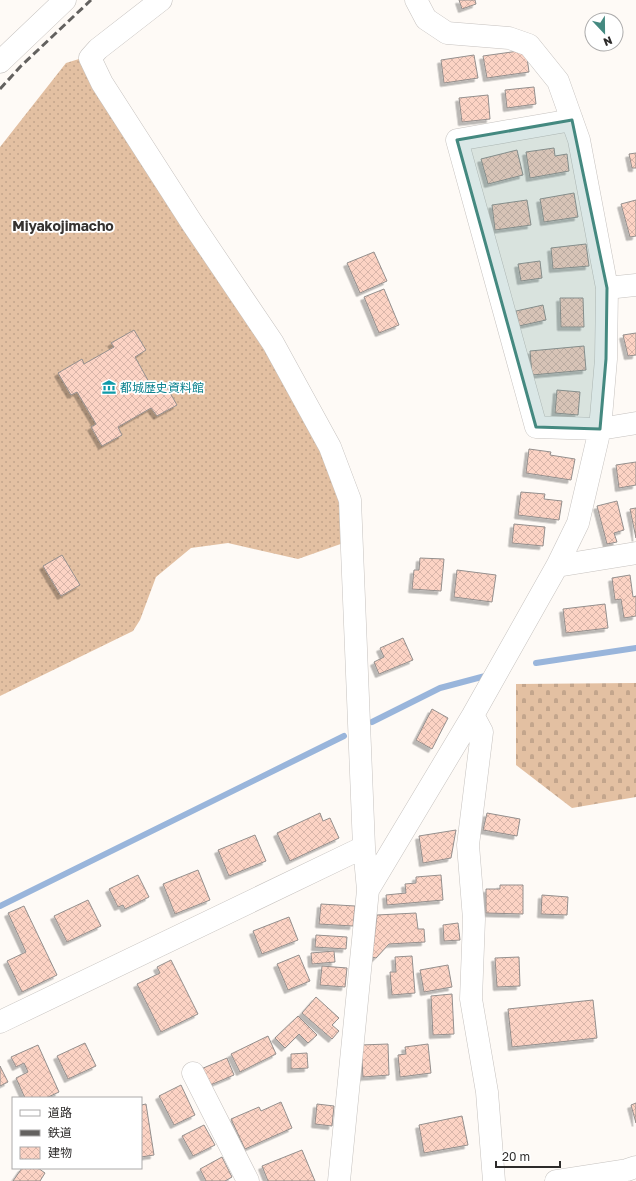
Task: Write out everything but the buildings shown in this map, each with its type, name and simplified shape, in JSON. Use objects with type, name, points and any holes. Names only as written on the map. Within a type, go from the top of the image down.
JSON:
[{"type":"street","points":[[0,62],[64,0]]},
{"type":"street","points":[[161,0],[98,49],[90,58],[102,83],[188,216],[273,343],[330,447],[350,500],[364,847],[368,890],[339,1181]]},
{"type":"street","points":[[368,890],[473,715],[556,566],[578,523],[600,429],[606,359],[607,288],[579,140],[558,81],[529,45],[509,38],[447,33],[426,19],[416,0]]},
{"type":"street","points":[[572,120],[457,140],[536,427],[600,429],[636,423]]},
{"type":"street","points":[[607,288],[636,285]]},
{"type":"street","points":[[556,566],[636,553]]},
{"type":"street","points":[[473,715],[482,732],[468,845],[474,919],[472,999],[487,1092],[494,1181]]},
{"type":"street","points":[[0,1022],[364,847]]},
{"type":"street","points":[[193,1073],[248,1181]]},
{"type":"street","points":[[556,1181],[628,1170],[636,1167]]},
{"type":"highlighted area","points":[[572,120],[607,288],[606,359],[600,429],[536,427],[457,140]]},
{"type":"green space","points":[[92,55],[330,447],[352,540],[298,559],[228,543],[191,548],[156,577],[140,620],[133,631],[0,696],[0,147],[66,63]]},
{"type":"green space","points":[[636,683],[636,797],[572,808],[516,765],[516,684]]},
{"type":"waterway","points":[[536,663],[636,648]]},
{"type":"waterway","points":[[372,722],[440,688],[489,675]]},
{"type":"waterway","points":[[0,906],[344,736]]},
{"type":"railway","points":[[0,89],[20,67],[91,0]]},
{"type":"place","name":"都城歴史資料館","points":[[109,387]]},
{"type":"district","name":"Miyakojimacho","points":[[63,225]]}]
